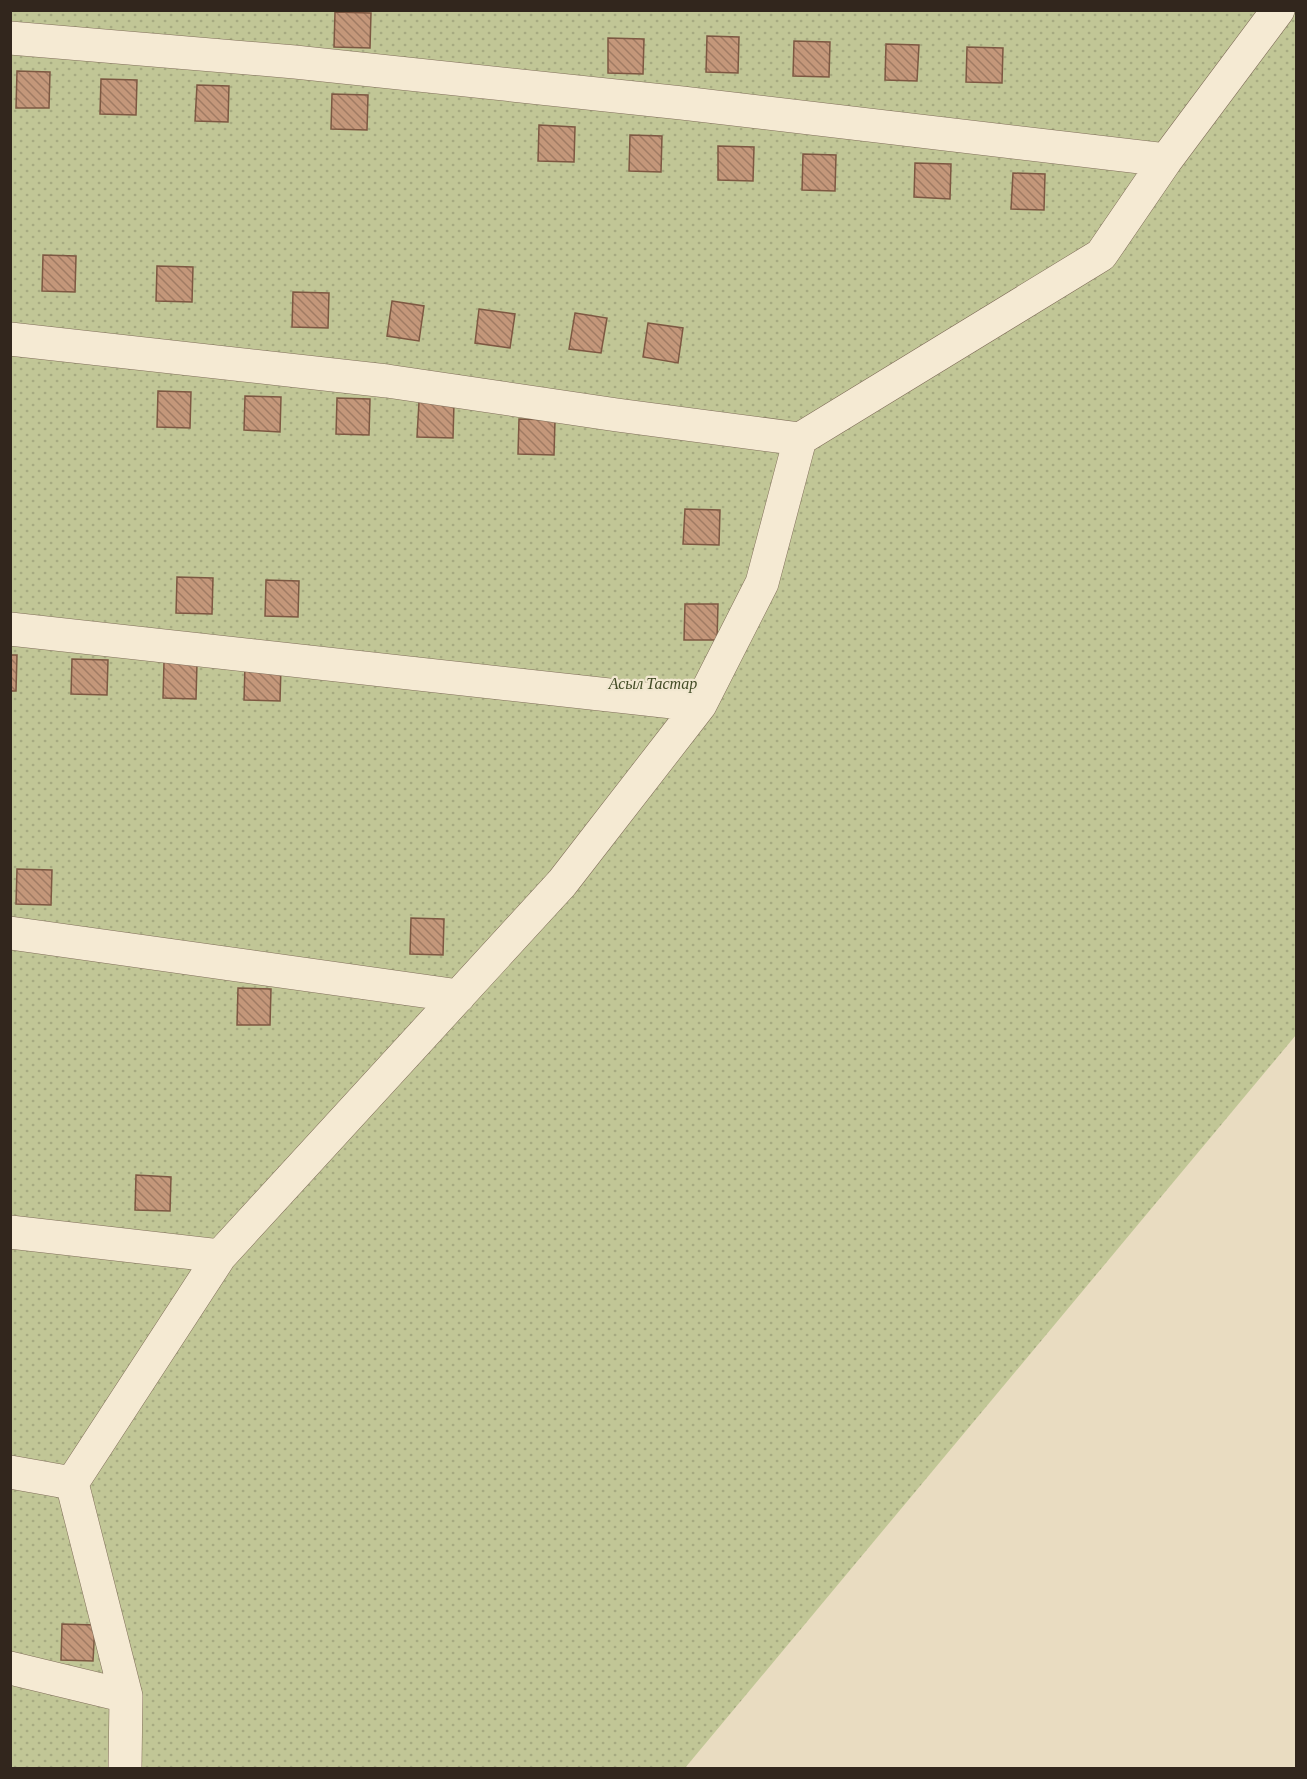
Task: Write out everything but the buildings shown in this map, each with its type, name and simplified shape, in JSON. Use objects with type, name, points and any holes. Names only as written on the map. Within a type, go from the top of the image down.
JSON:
[{"type":"street","points":[[10,339],[387,381],[800,439],[1101,255],[1166,160],[1278,10]]},
{"type":"street","points":[[10,38],[295,62],[682,103],[1166,160]]},
{"type":"street","points":[[125,1768],[126,1696],[72,1484],[220,1256],[562,883],[700,705],[762,583],[800,439]]},
{"type":"street","points":[[10,629],[700,705]]},
{"type":"street","points":[[10,933],[459,996]]},
{"type":"street","points":[[10,1232],[220,1256]]},
{"type":"street","points":[[10,1472],[72,1484]]},
{"type":"street","points":[[10,1668],[126,1696]]},
{"type":"green space","name":"Асыл Тастар","points":[[11,11],[1296,11],[1296,1035],[685,1768],[11,1768]]}]
